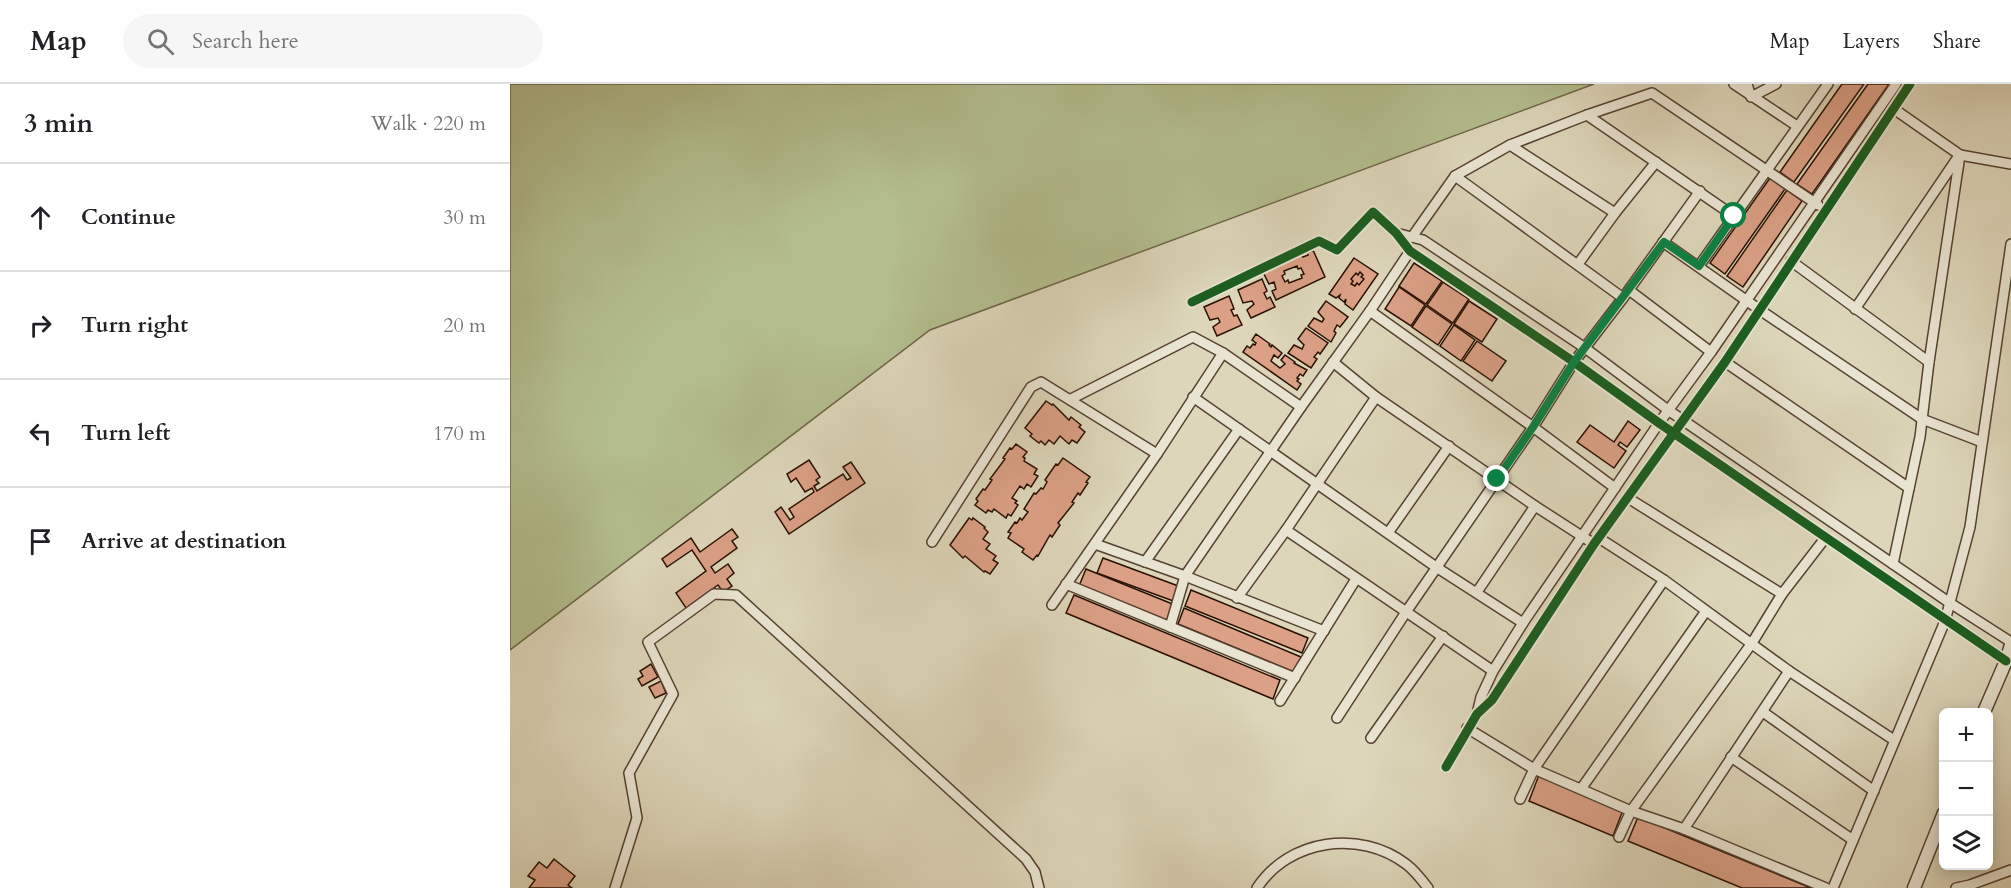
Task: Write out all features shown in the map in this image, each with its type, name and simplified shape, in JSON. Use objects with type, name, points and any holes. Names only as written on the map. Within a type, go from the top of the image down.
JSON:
[{"type":"street","points":[[1734,84],[1797,126]]},
{"type":"street","points":[[1746,84],[1752,97]]},
{"type":"street","points":[[1752,97],[1776,84]]},
{"type":"street","points":[[1699,266],[1828,84]]},
{"type":"street","points":[[1477,714],[1481,697],[1493,670],[1523,623],[1659,423],[1711,352],[1896,84]]},
{"type":"street","points":[[1446,767],[1467,728],[1477,714],[1492,700],[1596,541],[1725,362],[1910,84]]},
{"type":"street","points":[[1412,237],[1455,176],[1510,145],[1652,93],[1824,211]]},
{"type":"street","points":[[1894,109],[1960,155],[2011,164]]},
{"type":"street","points":[[1587,115],[1734,216]]},
{"type":"street","points":[[1510,145],[1615,213]]},
{"type":"street","points":[[1855,309],[1960,155]]},
{"type":"street","points":[[1893,564],[1922,419],[1960,155]]},
{"type":"street","points":[[1578,264],[1656,162]]},
{"type":"street","points":[[1455,176],[1578,264],[1711,352]]},
{"type":"street","points":[[1337,718],[1436,567],[1533,427],[1574,362],[1700,191]]},
{"type":"street","points":[[1192,302],[1318,241],[1336,250],[1373,212],[1396,233],[1410,251],[2006,662]]},
{"type":"street","points":[[1396,233],[1423,240],[1585,348],[1668,410],[2011,644],[2006,662],[1986,708]]},
{"type":"street","points":[[1664,242],[1746,301],[1922,419],[1982,442]]},
{"type":"street","points":[[1833,888],[1945,621],[1950,603],[1970,527],[2011,244]]},
{"type":"street","points":[[1170,627],[1185,576],[1410,251]]},
{"type":"street","points":[[1791,261],[1929,362]]},
{"type":"street","points":[[1370,311],[1615,488]]},
{"type":"street","points":[[1071,399],[1193,337],[1223,353],[1301,406]]},
{"type":"street","points":[[1052,605],[1223,353]]},
{"type":"street","points":[[1333,362],[1376,397],[1534,506],[1582,537],[1596,541],[1665,580],[1789,671],[1894,740]]},
{"type":"street","points":[[1725,362],[1909,488]]},
{"type":"street","points":[[932,542],[1031,387],[1041,382],[1156,454]]},
{"type":"street","points":[[1193,397],[1436,567],[1523,623]]},
{"type":"street","points":[[1237,598],[1376,397]]},
{"type":"street","points":[[1145,562],[1239,429]]},
{"type":"street","points":[[1388,534],[1449,446]]},
{"type":"street","points":[[1628,498],[1782,594]]},
{"type":"street","points":[[1477,592],[1534,506]]},
{"type":"street","points":[[1286,530],[1493,670]]},
{"type":"street","points":[[1619,837],[1631,811],[1752,643],[1782,594],[1826,537]]},
{"type":"street","points":[[1095,544],[1185,576],[1324,631]]},
{"type":"street","points":[[1280,701],[1356,579]]},
{"type":"street","points":[[1520,799],[1534,769],[1665,580]]},
{"type":"street","points":[[1066,584],[1295,678]]},
{"type":"street","points":[[615,888],[637,818],[629,773],[673,694],[648,642],[714,594],[736,595],[1026,859],[1035,872],[1039,888]]},
{"type":"street","points":[[1581,789],[1706,611]]},
{"type":"street","points":[[1371,738],[1443,636]]},
{"type":"street","points":[[1684,829],[1789,671]]},
{"type":"street","points":[[1763,712],[1874,791]]},
{"type":"street","points":[[1467,728],[1534,769],[1631,811],[1684,829],[1826,888]]},
{"type":"street","points":[[1731,758],[1853,840]]},
{"type":"street","points":[[1914,888],[1943,816]]},
{"type":"street","points":[[1257,888],[1264,877],[1288,857],[1317,845],[1348,843],[1379,849],[1406,864],[1428,888]]},
{"type":"street","points":[[1956,888],[2011,870]]},
{"type":"green space","points":[[510,84],[1594,84],[930,330],[510,650]]},
{"type":"building","points":[[1842,84],[1864,84],[1794,182],[1780,172]]},
{"type":"building","points":[[1868,84],[1889,84],[1812,194],[1797,184]]},
{"type":"building","points":[[1770,178],[1785,189],[1725,274],[1710,263]]},
{"type":"building","points":[[1787,190],[1802,201],[1743,287],[1727,276]]},
{"type":"building","points":[[1313,250],[1325,277],[1276,300],[1272,291],[1276,289],[1274,282],[1269,284],[1263,272],[1302,255],[1303,257],[1308,255],[1307,253]],"holes":[[[1297,266],[1298,269],[1301,268],[1304,274],[1301,275],[1302,278],[1289,283],[1288,280],[1285,282],[1282,276],[1285,274],[1284,271]]]},
{"type":"building","points":[[1354,258],[1378,274],[1353,310],[1345,304],[1346,299],[1344,302],[1339,298],[1340,295],[1336,298],[1329,294]]},
{"type":"building","points":[[1414,263],[1442,281],[1426,304],[1399,286]]},
{"type":"building","points":[[1360,272],[1364,279],[1359,285],[1351,284],[1353,281],[1351,279]]},
{"type":"building","points":[[1262,279],[1267,291],[1264,293],[1267,299],[1270,297],[1275,307],[1251,318],[1247,310],[1254,304],[1252,301],[1243,303],[1238,290]]},
{"type":"building","points":[[1443,282],[1469,299],[1453,323],[1427,305]]},
{"type":"building","points":[[1399,287],[1425,305],[1411,326],[1385,309]]},
{"type":"building","points":[[1229,296],[1234,309],[1231,310],[1234,316],[1237,315],[1242,325],[1217,336],[1213,327],[1220,322],[1218,318],[1210,320],[1204,307]]},
{"type":"building","points":[[1326,301],[1348,317],[1340,327],[1337,325],[1331,342],[1308,326],[1314,318],[1322,322],[1324,319],[1318,312]]},
{"type":"building","points":[[1469,301],[1497,319],[1482,342],[1454,324]]},
{"type":"building","points":[[1426,306],[1452,324],[1438,345],[1412,327]]},
{"type":"building","points":[[1454,325],[1475,340],[1461,361],[1440,346]]},
{"type":"building","points":[[1306,328],[1328,343],[1320,354],[1318,352],[1314,357],[1317,359],[1311,368],[1288,353],[1294,345],[1302,349],[1304,345],[1298,339]]},
{"type":"building","points":[[1256,334],[1282,353],[1278,358],[1274,355],[1271,361],[1280,368],[1285,364],[1281,360],[1285,355],[1307,370],[1303,376],[1300,374],[1297,378],[1301,384],[1297,390],[1243,352],[1247,346],[1250,348],[1253,344],[1255,345],[1256,343],[1252,340]]},
{"type":"building","points":[[1477,341],[1506,361],[1492,381],[1463,361]]},
{"type":"building","points":[[1046,401],[1053,404],[1069,420],[1071,417],[1081,425],[1079,427],[1085,432],[1077,443],[1072,440],[1069,444],[1060,436],[1054,444],[1049,440],[1045,445],[1030,436],[1032,434],[1025,428]]},
{"type":"building","points":[[1628,421],[1640,430],[1627,447],[1620,442],[1618,445],[1626,451],[1614,468],[1577,442],[1590,425],[1614,442]]},
{"type":"building","points":[[1016,444],[1027,452],[1023,457],[1024,461],[1037,469],[1034,474],[1038,476],[1031,487],[1027,484],[1024,489],[1020,486],[1012,498],[1017,501],[1015,503],[1018,505],[1011,516],[1008,514],[1006,518],[994,509],[986,513],[975,505],[978,501],[976,499],[992,480],[990,479],[1010,448],[1012,449]]},
{"type":"building","points":[[1063,458],[1090,477],[1080,495],[1078,493],[1072,502],[1074,503],[1058,523],[1060,525],[1052,537],[1050,535],[1038,556],[1033,560],[1022,552],[1024,549],[1008,538],[1011,533],[1008,532],[1015,522],[1017,523],[1020,518],[1022,520],[1028,512],[1024,509],[1034,493],[1043,489],[1047,482],[1045,480]]},
{"type":"building","points":[[809,460],[820,477],[816,480],[819,483],[814,486],[817,491],[843,474],[847,480],[851,478],[843,467],[851,462],[865,483],[789,534],[775,512],[781,507],[790,520],[794,517],[789,509],[814,492],[812,488],[805,492],[796,478],[791,482],[787,474]]},
{"type":"building","points":[[969,518],[972,520],[973,518],[988,532],[983,539],[990,544],[986,549],[996,556],[993,560],[998,563],[990,574],[984,572],[965,556],[963,558],[950,545]]},
{"type":"building","points":[[732,529],[738,537],[732,541],[737,548],[711,567],[715,573],[728,564],[734,573],[727,579],[732,586],[723,592],[718,585],[686,608],[676,593],[706,571],[692,550],[667,567],[662,559],[691,538],[700,552]]},
{"type":"building","points":[[1103,558],[1181,587],[1176,602],[1097,573]]},
{"type":"building","points":[[1086,569],[1175,605],[1169,622],[1079,586]]},
{"type":"building","points":[[1191,590],[1308,638],[1302,653],[1185,606]]},
{"type":"building","points":[[1074,595],[1280,680],[1273,699],[1066,613]]},
{"type":"building","points":[[1184,608],[1301,657],[1294,672],[1178,624]]},
{"type":"building","points":[[651,664],[658,677],[642,686],[638,679],[643,676],[640,671]]},
{"type":"building","points":[[661,681],[666,693],[655,698],[649,687]]},
{"type":"building","points":[[1539,775],[1623,810],[1613,836],[1529,801]]},
{"type":"building","points":[[1638,817],[1811,888],[1742,888],[1628,841]]},
{"type":"building","points":[[554,859],[575,876],[568,885],[572,888],[529,888],[535,880],[528,876],[539,862],[547,868]]},
{"type":"cycle path","points":[[1446,767],[1477,714],[1492,700],[1594,544],[1725,362],[1910,84]]},
{"type":"cycle path","points":[[1192,302],[1319,241],[1337,250],[1373,212],[1396,233],[1410,251],[2006,661]]},
{"type":"route","points":[[1497,479],[1574,362],[1664,242],[1699,266],[1734,216]]}]
